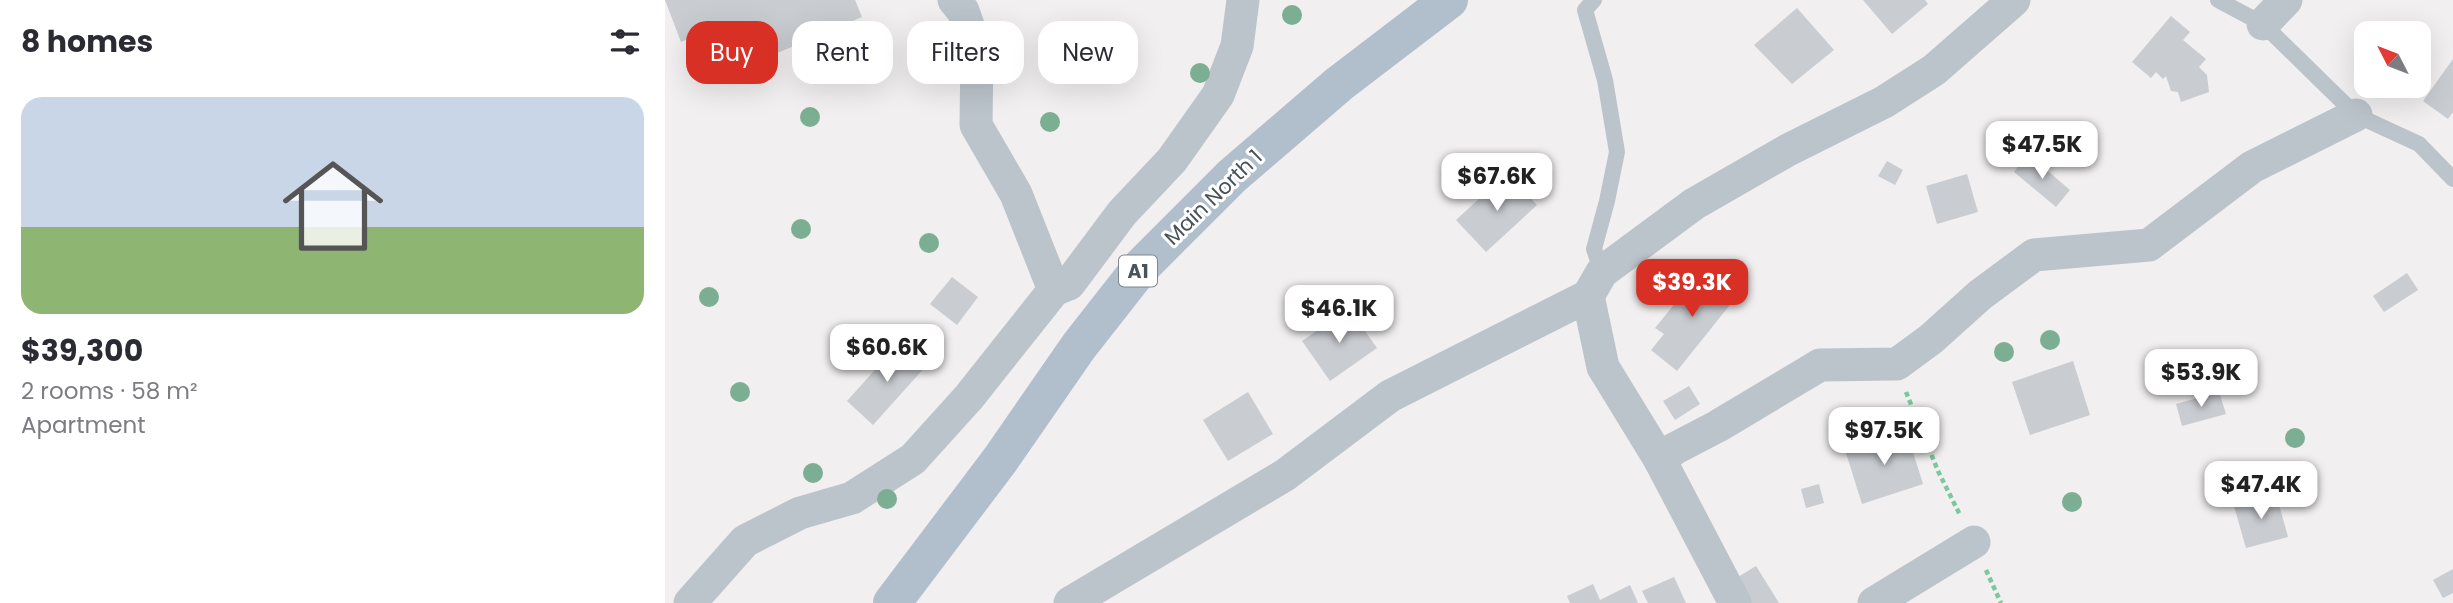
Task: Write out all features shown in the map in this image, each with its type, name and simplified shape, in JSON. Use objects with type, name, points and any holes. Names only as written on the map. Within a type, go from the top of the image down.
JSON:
[{"type":"main road","name":"Main North 1","points":[[892,603],[1000,460],[1079,346],[1141,267],[1241,168],[1339,84],[1449,0]]},
{"type":"street","points":[[954,0],[963,11],[977,51],[976,125],[1016,194],[1054,290]]},
{"type":"street","points":[[690,603],[745,541],[800,513],[852,498],[913,459],[969,397],[1054,290],[1069,284],[1122,213],[1172,160],[1218,95],[1237,46],[1243,0]]},
{"type":"street","points":[[1070,603],[1285,475],[1390,396],[1595,284],[1694,204],[1788,150],[1884,102],[1934,71],[2014,0]]},
{"type":"street","points":[[2263,24],[2285,0]]},
{"type":"street","points":[[1660,460],[1674,449],[1820,365],[1897,364],[1931,339],[1980,295],[2034,255],[2149,245],[2252,167],[2356,115]]},
{"type":"street","points":[[1595,284],[1603,367],[1660,460],[1735,603]]},
{"type":"street","points":[[1874,603],[1974,542]]},
{"type":"lane","points":[[1594,0],[1585,10],[1605,80],[1617,152],[1608,201],[1594,249],[1595,284]]},
{"type":"lane","points":[[2218,0],[2263,24],[2356,115],[2419,144],[2453,179]]},
{"type":"path","points":[[1897,364],[1909,402],[1938,471],[2001,603]]},
{"type":"building","points":[[665,0],[855,0],[862,17],[853,21],[792,21],[792,47],[778,53],[778,21],[686,21],[686,40],[681,42]]},
{"type":"building","points":[[1863,0],[1925,0],[1928,4],[1892,34]]},
{"type":"building","points":[[1797,8],[1834,50],[1792,84],[1754,45]]},
{"type":"building","points":[[2171,16],[2190,32],[2183,40],[2206,59],[2199,67],[2207,75],[2209,92],[2181,102],[2178,92],[2171,91],[2166,76],[2163,79],[2156,72],[2151,78],[2132,62]]},
{"type":"building","points":[[2453,59],[2453,112],[2448,119],[2423,101],[2431,98],[2431,90]]},
{"type":"building","points":[[2028,154],[2070,190],[2056,207],[2014,172]]},
{"type":"building","points":[[1887,161],[1903,170],[1895,185],[1878,176]]},
{"type":"building","points":[[1507,173],[1537,205],[1486,252],[1456,220]]},
{"type":"building","points":[[1967,174],[1978,212],[1937,224],[1926,186]]},
{"type":"building","points":[[1703,269],[1737,296],[1677,371],[1651,350],[1664,334],[1655,328]]},
{"type":"building","points":[[2407,273],[2418,290],[2384,312],[2373,296]]},
{"type":"building","points":[[952,277],[978,297],[957,325],[930,304]]},
{"type":"building","points":[[1349,308],[1377,348],[1330,381],[1302,341]]},
{"type":"building","points":[[900,342],[926,366],[873,425],[847,401]]},
{"type":"building","points":[[2073,361],[2090,415],[2030,435],[2012,382]]},
{"type":"building","points":[[1689,386],[1700,404],[1675,420],[1663,401]]},
{"type":"building","points":[[1248,392],[1273,434],[1228,461],[1203,420]]},
{"type":"building","points":[[2219,392],[2226,414],[2182,426],[2176,404]]},
{"type":"building","points":[[1906,430],[1923,484],[1862,504],[1845,450]]},
{"type":"building","points":[[1819,484],[1824,503],[1806,508],[1801,489]]},
{"type":"building","points":[[2276,494],[2288,537],[2246,548],[2234,506]]},
{"type":"building","points":[[1756,566],[1779,603],[1743,603],[1730,582]]},
{"type":"building","points":[[2453,569],[2453,593],[2443,598],[2433,580]]},
{"type":"building","points":[[1674,577],[1686,603],[1648,603],[1642,591]]},
{"type":"building","points":[[1593,584],[1600,600],[1630,585],[1638,603],[1570,603],[1567,596]]}]
